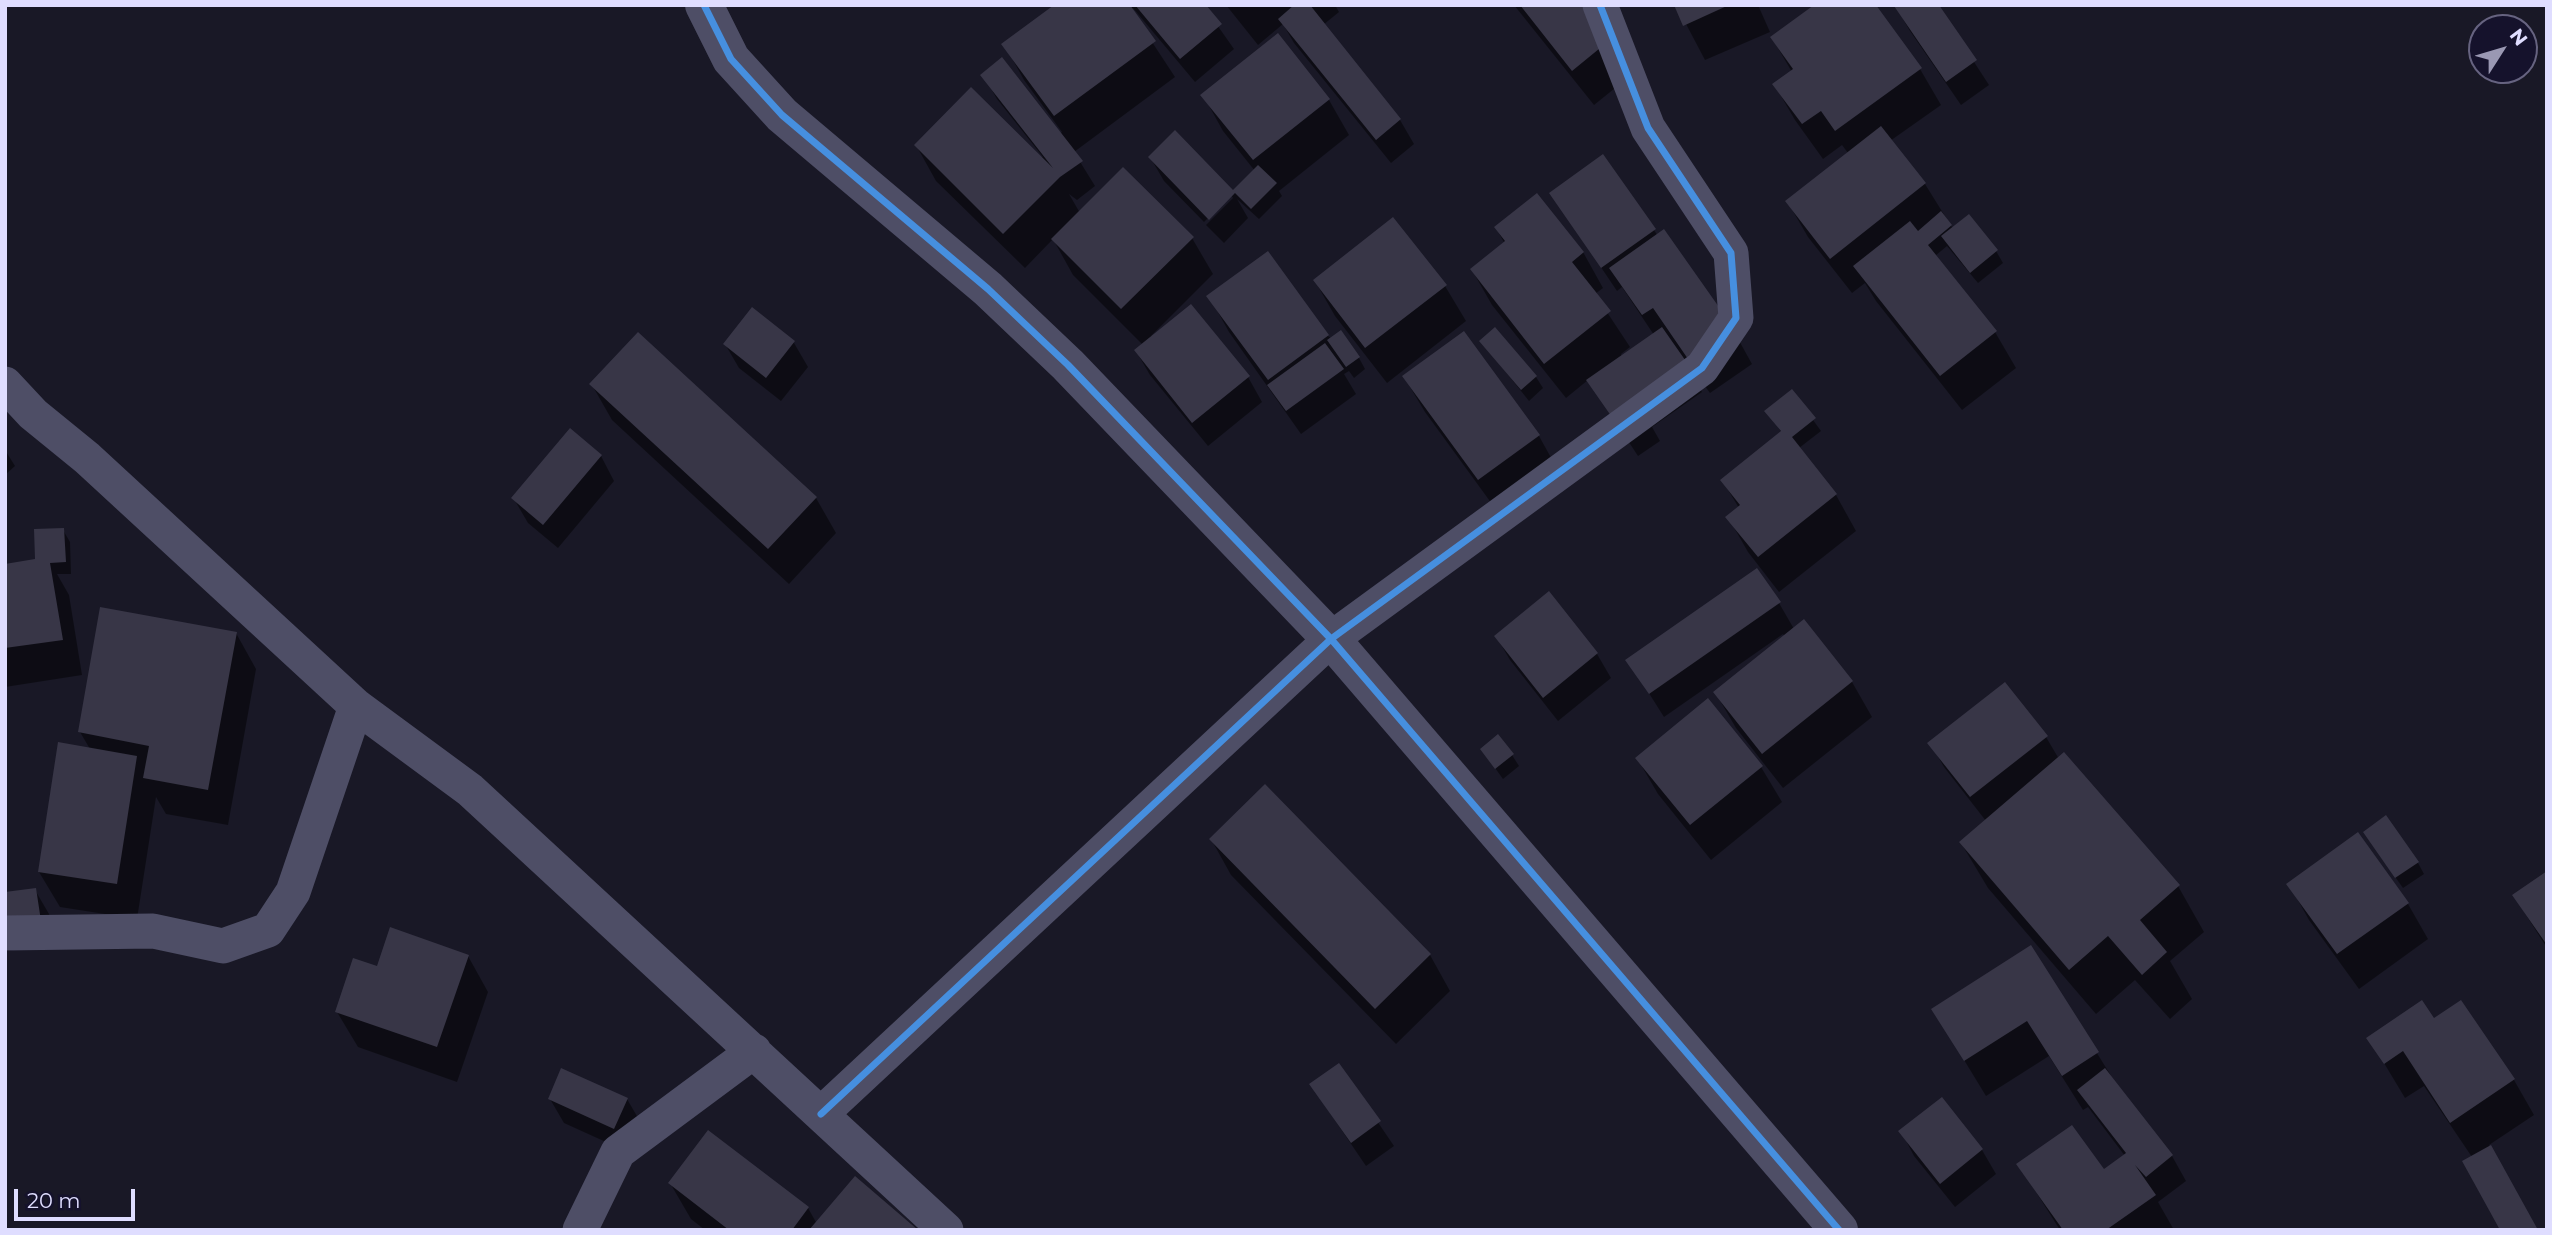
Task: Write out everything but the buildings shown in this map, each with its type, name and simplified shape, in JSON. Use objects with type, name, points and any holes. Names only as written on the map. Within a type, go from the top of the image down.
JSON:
[{"type":"street","points":[[704,5],[731,59],[782,115],[988,289],[1068,365],[1331,639],[1839,1230]]},
{"type":"street","points":[[821,1114],[1331,639],[1702,368],[1736,318],[1731,253],[1648,128],[1600,5]]},
{"type":"street","points":[[5,384],[33,414],[86,458],[356,706],[470,790],[946,1230]]},
{"type":"street","points":[[5,933],[153,931],[223,946],[268,930],[293,892],[356,706]]},
{"type":"street","points":[[580,1230],[618,1152],[754,1051]]},
{"type":"cycle path","points":[[704,5],[731,59],[782,115],[988,289],[1068,365],[1331,639],[1839,1230]]},
{"type":"cycle path","points":[[821,1114],[1331,639],[1702,368],[1736,318],[1731,253],[1648,128],[1600,5]]}]
